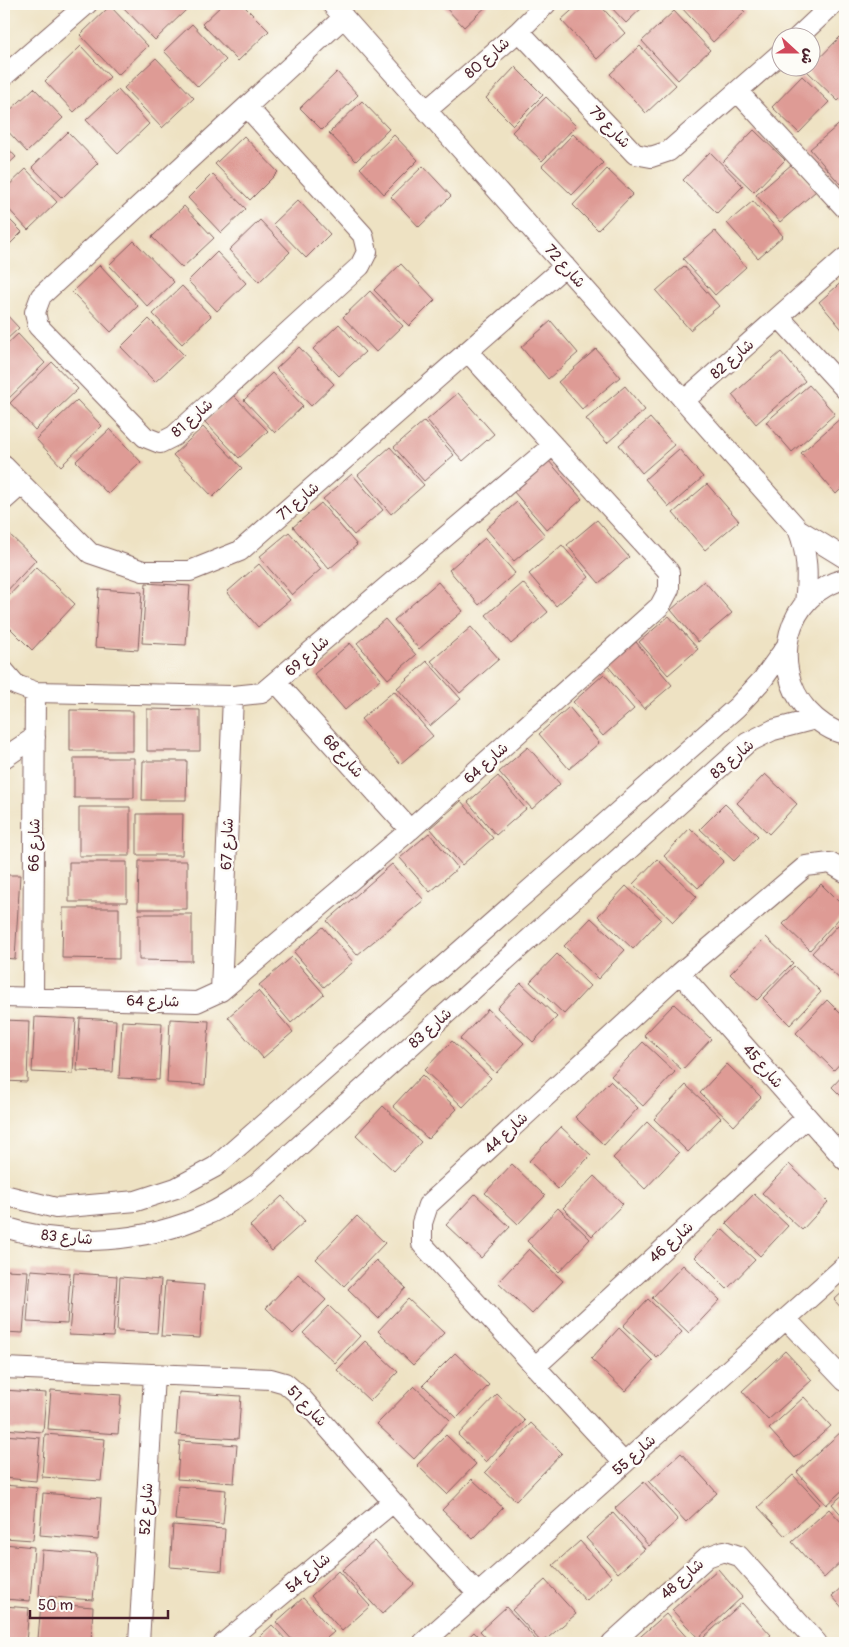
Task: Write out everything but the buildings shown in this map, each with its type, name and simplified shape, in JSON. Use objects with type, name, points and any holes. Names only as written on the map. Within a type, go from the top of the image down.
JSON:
[{"type":"street","points":[[4,76],[87,4]]},
{"type":"street","name":"شارع 80","points":[[427,110],[518,31],[546,4]]},
{"type":"street","points":[[808,28],[834,4]]},
{"type":"street","name":"شارع 81","points":[[248,108],[363,235],[367,252],[360,266],[174,436],[160,442],[145,437],[38,326],[36,312],[41,296],[248,108],[338,10]]},
{"type":"street","name":"شارع 72","points":[[338,10],[798,529],[845,558]]},
{"type":"street","name":"شارع 79","points":[[518,31],[636,154],[651,157],[668,151],[772,61]]},
{"type":"street","points":[[738,92],[845,208]]},
{"type":"street","name":"شارع 82","points":[[685,400],[780,318],[845,258]]},
{"type":"street","name":"شارع 71","points":[[4,466],[90,552],[143,571],[190,571],[240,551],[565,266]]},
{"type":"street","points":[[780,318],[845,389]]},
{"type":"street","name":"شارع 64","points":[[4,997],[197,1002],[221,991],[410,830],[660,606],[669,589],[669,572],[468,352]]},
{"type":"street","name":"شارع 69","points":[[4,671],[16,684],[35,692],[233,696],[262,692],[553,445]]},
{"type":"street","points":[[4,500],[22,484]]},
{"type":"street","name":"شارع 72","points":[[798,529],[806,548],[808,565],[805,603]]},
{"type":"street","points":[[844,734],[815,719],[798,699],[787,674],[786,647],[796,616],[805,603],[820,590],[845,578]]},
{"type":"street","name":"شارع 83","points":[[4,1195],[56,1208],[136,1201],[176,1188],[215,1167],[737,707],[757,686],[786,647]]},
{"type":"street","name":"شارع 68","points":[[276,682],[410,830]]},
{"type":"street","name":"شارع 66","points":[[33,998],[35,692]]},
{"type":"street","name":"شارع 67","points":[[221,991],[233,696]]},
{"type":"street","name":"شارع 83","points":[[4,1227],[20,1232],[88,1241],[150,1234],[209,1214],[257,1184],[747,743],[773,730],[815,719]]},
{"type":"street","points":[[4,758],[35,737]]},
{"type":"street","name":"شارع 44","points":[[624,1464],[422,1244],[422,1223],[428,1205],[680,973],[806,866],[830,863],[845,872]]},
{"type":"street","name":"شارع 45","points":[[680,973],[845,1160]]},
{"type":"street","name":"شارع 46","points":[[534,1367],[807,1118]]},
{"type":"street","name":"شارع 55","points":[[423,1643],[845,1266]]},
{"type":"street","points":[[786,1319],[845,1382]]},
{"type":"street","name":"شارع 51","points":[[4,1368],[271,1379],[285,1383],[300,1395],[393,1502],[478,1594]]},
{"type":"street","name":"شارع 52","points":[[138,1643],[154,1375]]},
{"type":"street","name":"شارع 54","points":[[224,1643],[393,1502]]},
{"type":"street","name":"شارع 48","points":[[612,1643],[707,1557],[724,1550],[739,1556],[817,1643]]}]
